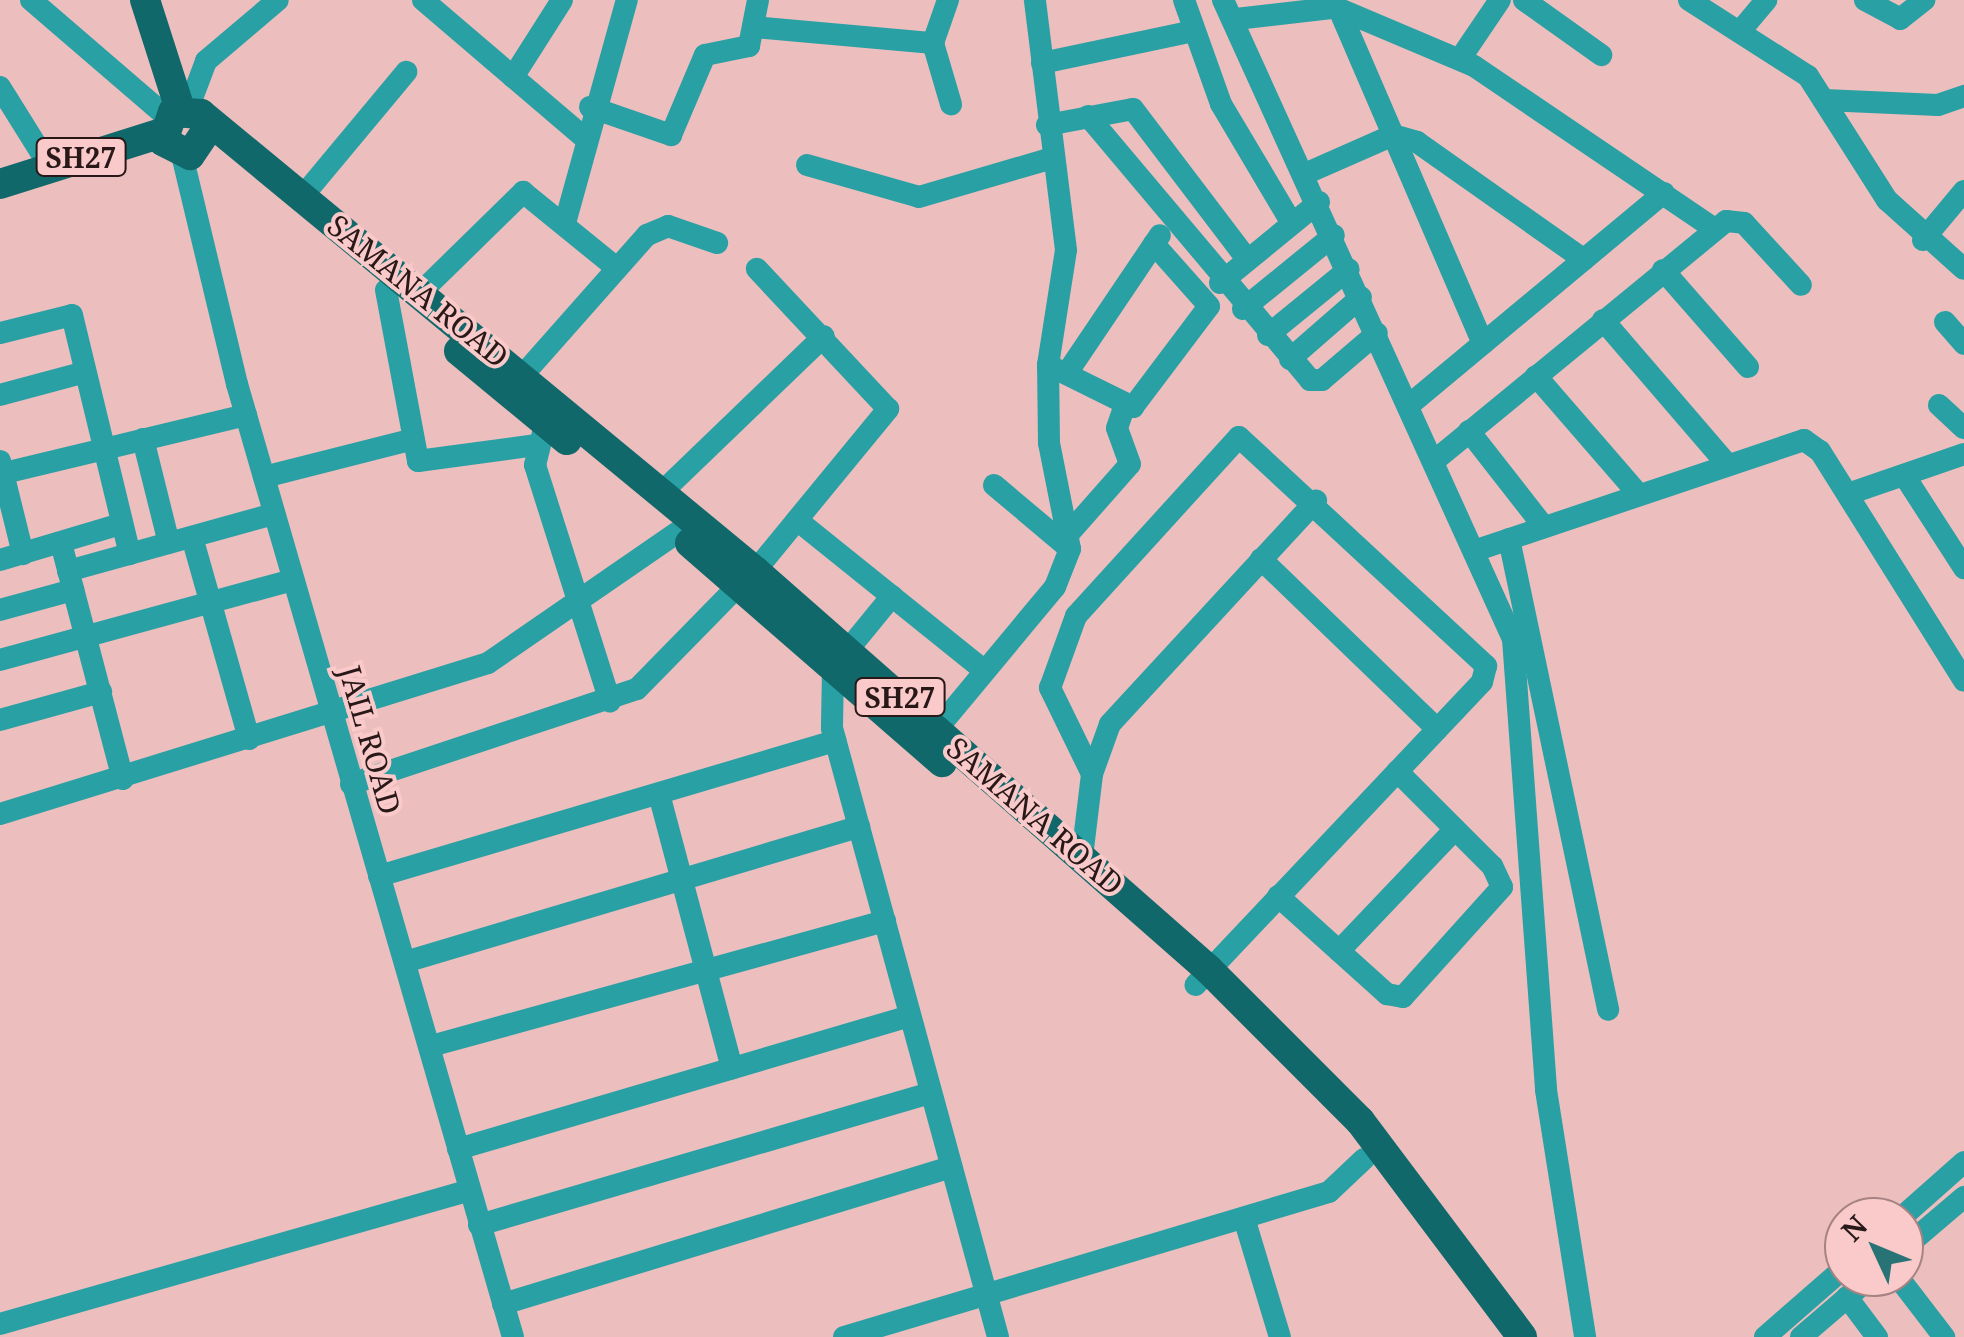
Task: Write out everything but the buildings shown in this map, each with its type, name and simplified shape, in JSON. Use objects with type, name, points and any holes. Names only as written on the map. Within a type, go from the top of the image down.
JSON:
[{"type":"main road","points":[[145,0],[184,128]]},
{"type":"main road","name":"SH27","points":[[0,184],[184,128]]},
{"type":"main road","name":"SAMANA ROAD","points":[[184,128],[302,197],[522,375],[661,493],[746,578],[1201,977],[1360,1121],[1522,1337]]},
{"type":"main road","name":"SAMANA ROAD","points":[[184,128],[386,290],[542,435],[746,578]]},
{"type":"main road","name":"SAMANA ROAD","points":[[840,660],[937,729],[1082,857],[1201,977],[1364,1160],[1498,1337]]},
{"type":"street","points":[[31,0],[184,128],[206,61],[278,0]]},
{"type":"street","points":[[423,0],[582,136]]},
{"type":"street","points":[[513,77],[562,0]]},
{"type":"street","points":[[565,224],[582,136],[626,0]]},
{"type":"street","points":[[948,0],[933,43],[951,104]]},
{"type":"street","points":[[1035,0],[1049,159],[1066,250],[1050,443],[1070,540]]},
{"type":"street","points":[[1184,0],[1221,104],[1291,222]]},
{"type":"street","points":[[1460,59],[1500,0]]},
{"type":"street","points":[[1524,0],[1601,55]]},
{"type":"street","points":[[1689,0],[1789,58],[1824,100],[1923,240],[1964,270]]},
{"type":"street","points":[[1742,29],[1766,0]]},
{"type":"street","points":[[1865,0],[1900,19],[1924,0]]},
{"type":"street","points":[[1330,7],[1393,135],[1484,344]]},
{"type":"street","points":[[1585,1337],[1546,1090],[1521,682],[1477,550],[1229,9],[1330,7],[1460,59],[1713,228]]},
{"type":"street","points":[[590,108],[665,139],[705,55],[745,49],[751,8],[933,43]]},
{"type":"street","points":[[1042,63],[1194,31]]},
{"type":"street","points":[[302,197],[406,72]]},
{"type":"street","points":[[0,87],[50,167]]},
{"type":"street","points":[[1824,100],[1938,105],[1964,96]]},
{"type":"street","points":[[1046,125],[1088,116],[1137,113],[1247,259]]},
{"type":"street","points":[[1088,116],[1220,283],[1290,360],[1317,382],[1377,333]]},
{"type":"street","name":"JAIL ROAD","points":[[184,128],[246,415],[513,1337]]},
{"type":"street","points":[[1307,173],[1393,135],[1429,148],[1584,260]]},
{"type":"street","points":[[808,165],[919,197],[1049,159]]},
{"type":"street","points":[[1923,240],[1964,191]]},
{"type":"street","points":[[419,294],[523,192],[614,266]]},
{"type":"street","points":[[1408,406],[1664,193]]},
{"type":"street","points":[[1220,283],[1320,202]]},
{"type":"street","points":[[1434,461],[1713,228],[1738,219],[1801,285]]},
{"type":"street","points":[[1057,369],[1170,221]]},
{"type":"street","points":[[522,375],[614,266],[657,228],[717,243]]},
{"type":"street","points":[[1244,309],[1334,235]]},
{"type":"street","points":[[937,729],[1055,586],[1070,540],[1130,464],[1117,428],[1124,408],[1208,309],[1154,244]]},
{"type":"street","points":[[351,784],[610,701],[652,678],[797,520],[888,408],[758,269]]},
{"type":"street","points":[[1268,335],[1349,269]]},
{"type":"street","points":[[1663,270],[1748,367]]},
{"type":"street","points":[[386,290],[410,440],[427,464],[542,435],[578,600],[610,701]]},
{"type":"street","points":[[1290,360],[1361,297]]},
{"type":"street","points":[[0,333],[72,314],[130,554]]},
{"type":"street","points":[[1603,320],[1726,463]]},
{"type":"street","points":[[1945,322],[1964,344]]},
{"type":"street","points":[[661,493],[824,336]]},
{"type":"street","points":[[1057,369],[1124,408]]},
{"type":"street","points":[[0,395],[86,372]]},
{"type":"street","points":[[1536,376],[1639,495]]},
{"type":"street","points":[[1938,404],[1964,428]]},
{"type":"street","points":[[23,554],[1,469],[246,415]]},
{"type":"street","points":[[1469,431],[1544,527]]},
{"type":"street","points":[[1092,774],[1050,679],[1108,573],[1239,437],[1316,501],[1484,661],[1486,677],[1201,977]]},
{"type":"street","points":[[143,439],[169,543]]},
{"type":"street","points":[[264,477],[410,440]]},
{"type":"street","points":[[1477,550],[1726,463],[1804,440],[1848,494],[1964,680]]},
{"type":"street","points":[[1848,494],[1964,454]]},
{"type":"street","points":[[1904,475],[1964,568]]},
{"type":"street","points":[[994,485],[1070,540]]},
{"type":"street","points":[[1082,857],[1092,774],[1122,707],[1316,501]]},
{"type":"street","points":[[0,610],[130,554],[274,514]]},
{"type":"street","points":[[797,520],[985,671]]},
{"type":"street","points":[[0,560],[121,524]]},
{"type":"street","points":[[0,814],[331,715],[488,663],[678,532]]},
{"type":"street","points":[[192,537],[250,739]]},
{"type":"street","points":[[1510,539],[1608,1010]]},
{"type":"street","points":[[61,542],[123,778]]},
{"type":"street","points":[[1261,559],[1437,729]]},
{"type":"street","points":[[0,660],[292,580]]},
{"type":"street","points":[[892,596],[840,660],[836,741],[998,1337]]},
{"type":"street","points":[[0,720],[100,692]]},
{"type":"street","points":[[380,876],[836,741]]},
{"type":"street","points":[[1278,896],[1386,994],[1403,997],[1502,888],[1455,830],[1397,772]]},
{"type":"street","points":[[659,794],[732,1068]]},
{"type":"street","points":[[405,962],[859,827]]},
{"type":"street","points":[[1340,951],[1455,830]]},
{"type":"street","points":[[430,1046],[706,974],[884,921]]},
{"type":"street","points":[[458,1149],[910,1016]]},
{"type":"street","points":[[479,1225],[931,1093]]},
{"type":"street","points":[[844,1337],[1329,1192],[1364,1160]]},
{"type":"street","points":[[1924,1197],[1964,1162]]},
{"type":"street","points":[[503,1304],[952,1167]]},
{"type":"street","points":[[0,1324],[468,1191]]},
{"type":"street","points":[[1924,1231],[1964,1197]]},
{"type":"street","points":[[1244,1218],[1280,1337]]},
{"type":"street","points":[[1765,1337],[1824,1285]]},
{"type":"street","points":[[1913,1297],[1944,1337]]},
{"type":"street","points":[[1801,1337],[1847,1298],[1878,1337]]}]
